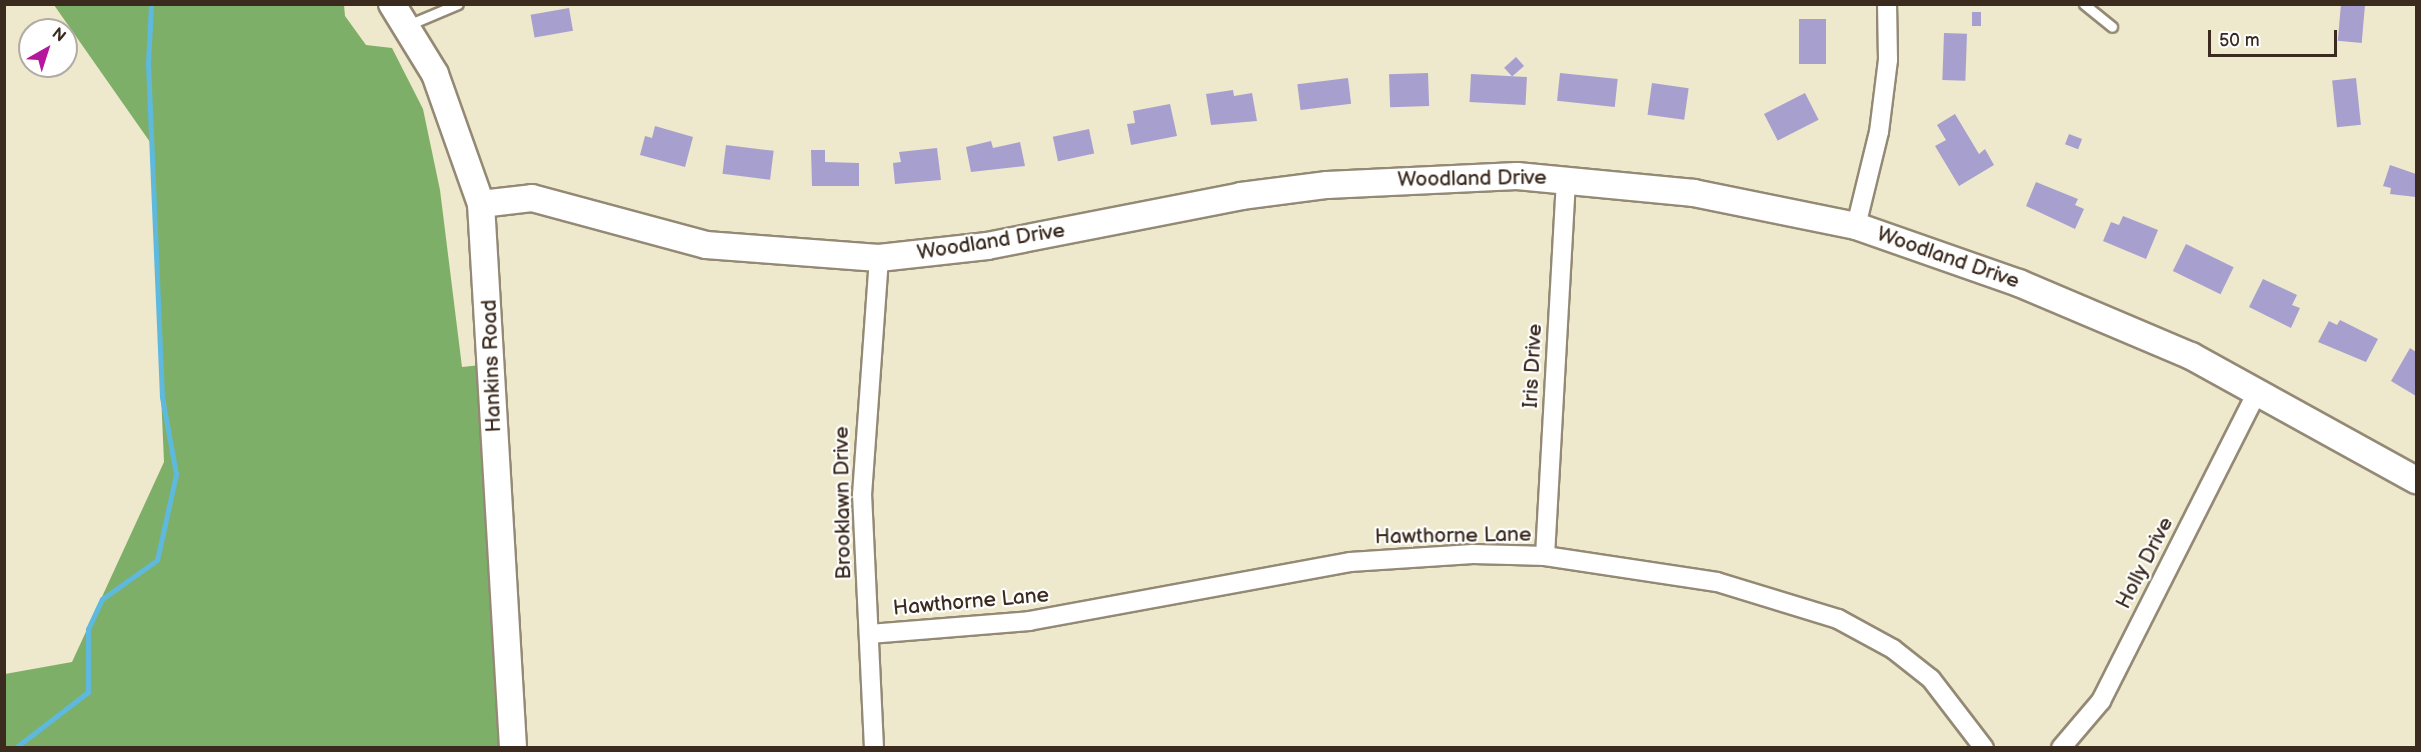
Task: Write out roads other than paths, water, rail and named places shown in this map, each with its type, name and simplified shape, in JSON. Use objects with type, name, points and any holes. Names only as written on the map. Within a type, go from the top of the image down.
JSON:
[{"type":"street","name":"Hankins Road","points":[[392,4],[408,25],[452,112],[481,204],[513,747]]},
{"type":"street","points":[[1856,226],[1879,132],[1888,60],[1887,4]]},
{"type":"street","name":"Woodland Drive","points":[[481,204],[532,198],[706,245],[879,258],[987,246],[1275,190],[1404,179],[1566,179],[1694,193],[1856,226],[2100,315],[2258,390],[2416,480]]},
{"type":"street","name":"Iris Drive","points":[[1545,556],[1566,179]]},
{"type":"street","name":"Brooklawn Drive","points":[[874,747],[862,473],[879,258]]},
{"type":"street","name":"Holly Drive","points":[[2061,747],[2101,701],[2258,390]]},
{"type":"street","name":"Hawthorne Lane","points":[[869,634],[1029,621],[1350,562],[1473,554],[1545,556],[1717,582],[1838,619],[1893,649],[1931,679],[1984,747]]},
{"type":"lane","points":[[408,25],[458,4]]},
{"type":"lane","points":[[2084,4],[2112,27]]},
{"type":"waterway","points":[[15,748],[88,692],[88,629],[102,599],[157,560],[176,474],[162,397],[148,64],[151,4]]}]
